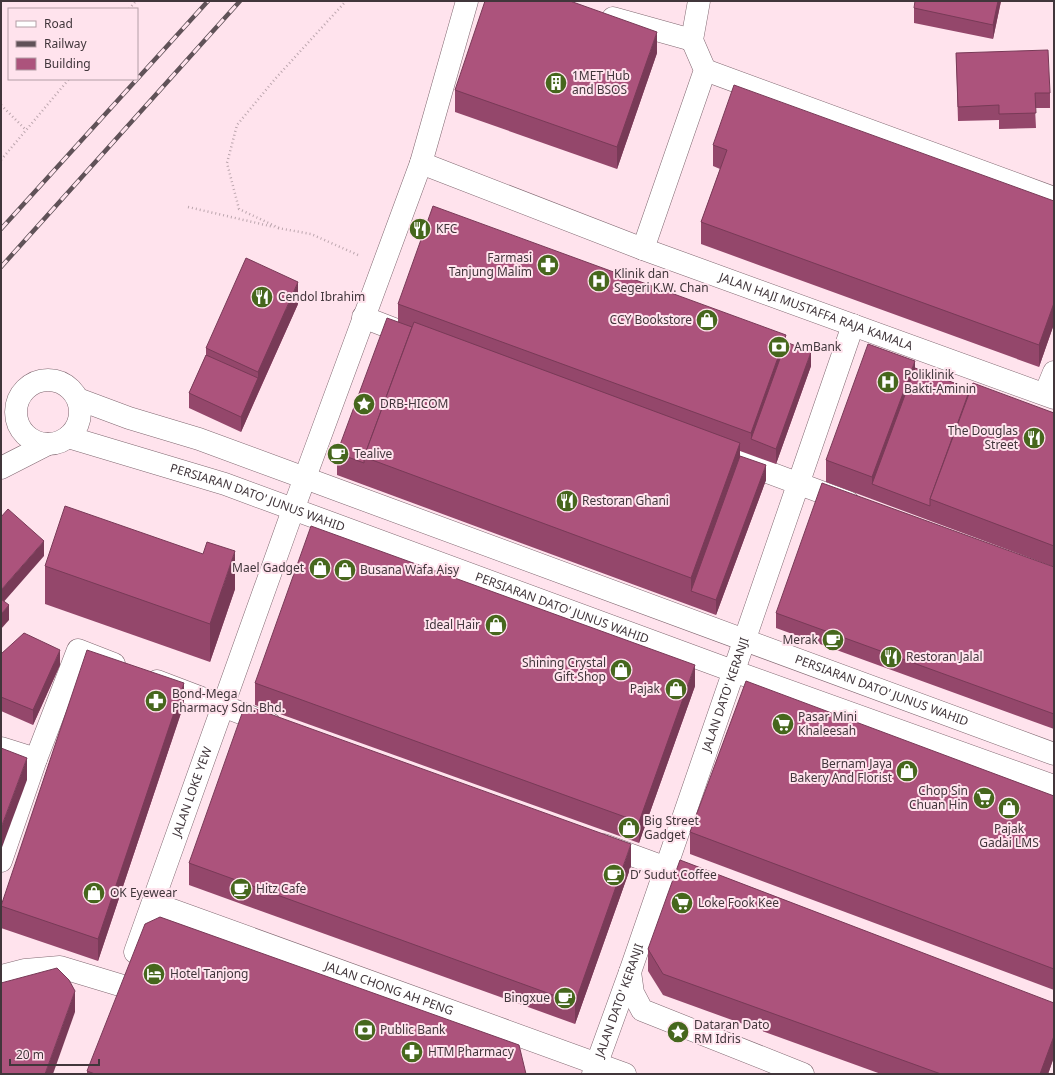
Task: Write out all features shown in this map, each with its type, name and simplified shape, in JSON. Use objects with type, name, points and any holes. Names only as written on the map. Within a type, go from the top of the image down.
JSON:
[{"type":"street","name":"JALAN LOKE YEW","points":[[115,1008],[293,510],[382,265],[421,163],[467,1]]},
{"type":"street","points":[[643,249],[705,70],[692,40],[699,1]]},
{"type":"street","points":[[596,13],[692,40]]},
{"type":"street","points":[[705,70],[1054,198]]},
{"type":"street","name":"JALAN HAJI MUSTAFFA RAJA KAMALA","points":[[421,163],[643,249],[1050,396]]},
{"type":"street","points":[[363,317],[429,343]]},
{"type":"street","name":"JALAN DATO' KERANJI","points":[[595,1069],[630,972],[853,325]]},
{"type":"street","points":[[1050,396],[1054,372]]},
{"type":"street","points":[[1,418],[34,383],[44,380],[55,380],[64,384],[78,399],[80,409],[79,420],[75,429],[58,440],[1,468]]},
{"type":"street","points":[[20,397],[17,407],[17,418],[21,428],[28,436],[38,442],[58,440]]},
{"type":"street","name":"PERSIARAN DATO' JUNUS WAHID","points":[[78,399],[129,418],[199,439],[1054,754]]},
{"type":"street","name":"PERSIARAN DATO' JUNUS WAHID","points":[[58,440],[225,484],[733,671],[1054,786]]},
{"type":"street","points":[[717,453],[864,507]]},
{"type":"street","points":[[1,861],[36,759],[78,650],[223,707],[290,731]]},
{"type":"street","points":[[1,748],[36,759]]},
{"type":"street","points":[[582,837],[725,889]]},
{"type":"street","name":"JALAN CHONG AH PENG","points":[[153,903],[595,1069],[625,1074]]},
{"type":"street","points":[[1,976],[25,970],[60,967],[123,986]]},
{"type":"street","points":[[630,972],[633,993],[642,1010],[803,1074]]},
{"type":"path","points":[[279,228],[239,209],[227,163],[237,125],[275,79],[346,1]]},
{"type":"path","points":[[1,160],[68,80]]},
{"type":"path","points":[[1,105],[26,130]]},
{"type":"path","points":[[188,207],[311,234],[382,265]]},
{"type":"building","name":"1MET Hub and BSOS","points":[[485,1],[570,1],[657,32],[617,147],[455,90]]},
{"type":"building","points":[[915,1],[998,1],[993,25],[914,8]]},
{"type":"building","points":[[1048,50],[1050,93],[1035,93],[1036,113],[999,114],[999,105],[958,107],[956,53]]},
{"type":"building","points":[[734,85],[1054,201],[1054,303],[1039,345],[701,222],[727,150],[713,145]]},
{"type":"building","points":[[433,206],[786,335],[751,433],[398,304]]},
{"type":"building","points":[[246,258],[298,282],[258,372],[206,348]]},
{"type":"building","points":[[387,318],[412,327],[364,457],[364,463],[337,453]]},
{"type":"building","points":[[414,322],[740,443],[691,578],[364,457]]},
{"type":"building","points":[[786,342],[811,352],[776,449],[751,439]]},
{"type":"building","points":[[868,344],[915,361],[872,477],[826,460]]},
{"type":"building","points":[[206,355],[258,378],[241,417],[189,393]]},
{"type":"building","points":[[915,368],[970,389],[930,499],[930,506],[872,484]]},
{"type":"building","points":[[973,383],[1054,413],[1054,546],[930,499]]},
{"type":"building","points":[[740,456],[766,465],[716,600],[691,591]]},
{"type":"building","points":[[822,483],[1054,567],[1054,714],[776,613]]},
{"type":"building","points":[[65,506],[203,554],[207,542],[235,551],[210,624],[45,566]]},
{"type":"building","points":[[8,509],[44,541],[1,590],[1,517]]},
{"type":"building","points":[[311,526],[695,665],[639,822],[255,683]]},
{"type":"building","points":[[1,599],[9,605],[1,614]]},
{"type":"building","points":[[24,633],[60,650],[33,710],[1,697],[1,654]]},
{"type":"building","points":[[87,650],[184,683],[98,939],[1,906]]},
{"type":"building","points":[[746,681],[1054,796],[1054,969],[690,832]]},
{"type":"building","points":[[245,705],[631,844],[575,1003],[189,863]]},
{"type":"building","points":[[1,748],[27,758],[1,828]]},
{"type":"building","points":[[680,860],[1054,1003],[1054,1036],[1040,1074],[941,1074],[663,974],[648,949]]},
{"type":"building","points":[[160,917],[519,1045],[526,1074],[95,1074],[87,1071],[145,924]]},
{"type":"building","points":[[57,968],[69,980],[75,991],[45,1074],[1,1074],[1,983]]},
{"type":"railway","points":[[138,78],[208,1]]},
{"type":"railway","points":[[1,267],[240,1]]},
{"type":"railway","points":[[1,229],[136,80]]},
{"type":"place","name":"1MET Hub and BSOS","points":[[556,83]]},
{"type":"place","name":"KFC","points":[[420,229]]},
{"type":"place","name":"Farmasi Tanjung Malim","points":[[548,265]]},
{"type":"place","name":"Klinik dan Segeri K.W. Chan","points":[[599,281]]},
{"type":"place","name":"Cendol Ibrahim","points":[[262,297]]},
{"type":"place","name":"CCY Bookstore","points":[[707,320]]},
{"type":"place","name":"AmBank","points":[[779,347]]},
{"type":"place","name":"Poliklinik Bakti-Aminin","points":[[888,382]]},
{"type":"place","name":"DRB-HICOM","points":[[364,404]]},
{"type":"place","name":"The Douglas Street","points":[[1034,438]]},
{"type":"place","name":"Tealive","points":[[338,454]]},
{"type":"place","name":"Restoran Ghani","points":[[567,501]]},
{"type":"place","name":"Mael Gadget","points":[[320,568]]},
{"type":"place","name":"Busana Wafa Aisy","points":[[345,570]]},
{"type":"place","name":"Ideal Hair","points":[[496,625]]},
{"type":"place","name":"Merak","points":[[833,640]]},
{"type":"place","name":"Restoran Jalal","points":[[891,657]]},
{"type":"place","name":"Shining Crystal Gift Shop","points":[[621,670]]},
{"type":"place","name":"Pajak","points":[[676,689]]},
{"type":"place","name":"Bond-Mega Pharmacy Sdn. Bhd.","points":[[156,701]]},
{"type":"place","name":"Pasar Mini Khaleesah","points":[[783,724]]},
{"type":"place","name":"Bernam Jaya Bakery And Florist","points":[[907,771]]},
{"type":"place","name":"Chop Sin Chuan Hin","points":[[984,798]]},
{"type":"place","name":"Pajak Gadai LMS","points":[[1009,808]]},
{"type":"place","name":"Big Street Gadget","points":[[629,828]]},
{"type":"place","name":"D’ Sudut Coffee","points":[[614,875]]},
{"type":"place","name":"Hitz Cafe","points":[[241,889]]},
{"type":"place","name":"OK Eyewear","points":[[94,893]]},
{"type":"place","name":"Loke Fook Kee","points":[[682,903]]},
{"type":"place","name":"Hotel Tanjong","points":[[154,974]]},
{"type":"place","name":"Bingxue","points":[[565,998]]},
{"type":"place","name":"Public Bank","points":[[365,1030]]},
{"type":"place","name":"Dataran Dato RM Idris","points":[[678,1032]]},
{"type":"place","name":"HTM Pharmacy","points":[[412,1052]]}]
